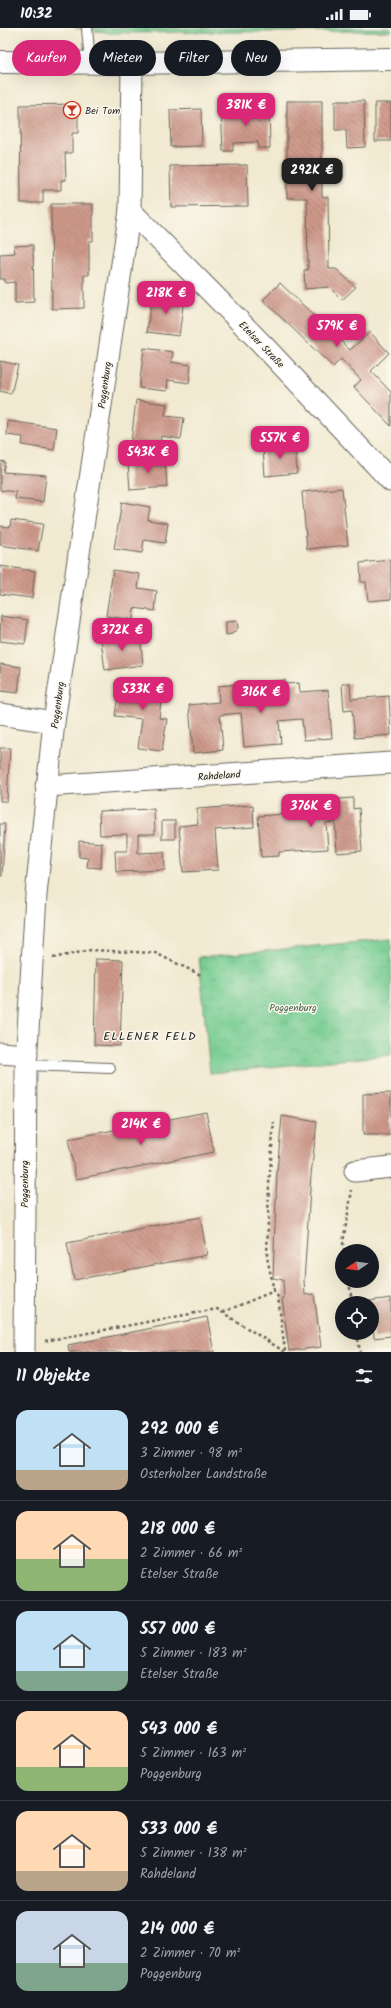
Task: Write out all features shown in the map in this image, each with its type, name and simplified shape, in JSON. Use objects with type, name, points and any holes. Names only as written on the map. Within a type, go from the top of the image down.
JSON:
[{"type":"main road","points":[[156,63],[391,59]]},
{"type":"main road","points":[[0,62],[89,63]]},
{"type":"street","name":"Poggenburg","points":[[24,1348],[26,1060],[36,895],[46,786],[54,722],[130,210],[132,76]]},
{"type":"street","name":"Etelser Straße","points":[[130,210],[262,344],[391,481]]},
{"type":"street","points":[[0,714],[54,722]]},
{"type":"street","name":"Rahdeland","points":[[46,786],[391,763]]},
{"type":"street","points":[[0,1053],[26,1060]]},
{"type":"street","points":[[355,1171],[391,1167]]},
{"type":"lane","points":[[87,28],[89,51]]},
{"type":"lane","points":[[26,1060],[110,1068]]},
{"type":"path","points":[[31,964],[91,950],[155,953],[201,975]]},
{"type":"path","points":[[274,1122],[269,1184],[267,1256],[274,1291],[278,1297],[285,1352]]},
{"type":"path","points":[[343,1244],[355,1171]]},
{"type":"path","points":[[222,1312],[274,1291]]},
{"type":"path","points":[[24,1348],[217,1309],[285,1352]]},
{"type":"path","points":[[358,1340],[360,1352]]},
{"type":"green space","points":[[75,28],[391,28],[391,31],[110,33]]},
{"type":"green space","name":"Poggenburg","points":[[391,939],[391,1055],[210,1073],[199,957]]},
{"type":"building","points":[[287,101],[322,101],[322,197],[328,197],[329,269],[336,269],[356,287],[342,300],[329,287],[305,289],[304,270],[308,270],[307,198],[287,198]]},
{"type":"building","points":[[335,101],[364,101],[365,147],[347,148],[346,130],[335,130]]},
{"type":"building","points":[[375,103],[391,103],[391,141],[375,141]]},
{"type":"building","points":[[78,104],[78,133],[72,133],[72,153],[65,153],[66,180],[61,180],[61,190],[43,190],[43,203],[21,203],[20,105]]},
{"type":"building","points":[[269,107],[270,148],[258,148],[258,142],[233,143],[233,151],[223,151],[221,108]]},
{"type":"building","points":[[201,109],[202,146],[171,147],[170,110]]},
{"type":"building","points":[[247,165],[248,206],[171,207],[170,166]]},
{"type":"building","points":[[51,204],[93,204],[93,241],[89,241],[89,275],[84,275],[84,308],[52,309]]},
{"type":"building","points":[[33,245],[34,302],[15,303],[15,282],[5,283],[5,279],[0,279],[0,254],[15,253],[14,246]]},
{"type":"building","points":[[280,283],[350,350],[370,332],[389,353],[371,371],[391,392],[391,426],[354,387],[361,380],[341,359],[333,367],[263,300]]},
{"type":"building","points":[[152,294],[184,298],[179,336],[147,332]]},
{"type":"building","points":[[144,348],[173,352],[171,362],[191,365],[189,383],[168,380],[167,391],[139,388]]},
{"type":"building","points":[[0,361],[18,365],[11,394],[0,391]]},
{"type":"building","points":[[136,400],[167,404],[165,416],[184,418],[181,439],[161,436],[160,446],[131,442]]},
{"type":"building","points":[[8,421],[57,428],[54,450],[22,445],[23,437],[7,435]]},
{"type":"building","points":[[295,445],[297,473],[265,476],[263,448]]},
{"type":"building","points":[[165,459],[167,487],[130,490],[128,462]]},
{"type":"building","points":[[0,461],[5,462],[3,472],[46,475],[43,502],[15,499],[16,492],[0,490]]},
{"type":"building","points":[[342,488],[348,545],[307,549],[302,492]]},
{"type":"building","points":[[122,502],[150,507],[148,520],[168,523],[165,543],[144,540],[142,553],[114,549]]},
{"type":"building","points":[[11,520],[43,524],[38,551],[0,545],[0,526],[10,527]]},
{"type":"building","points":[[391,560],[391,599],[368,601],[366,582],[361,582],[360,563]]},
{"type":"building","points":[[0,566],[35,571],[32,598],[0,594]]},
{"type":"building","points":[[113,570],[140,574],[138,588],[157,591],[155,611],[134,608],[133,620],[106,616]]},
{"type":"building","points":[[1,616],[28,620],[25,644],[0,641]]},
{"type":"building","points":[[237,621],[238,628],[232,634],[226,635],[226,622]]},
{"type":"building","points":[[140,635],[143,665],[105,670],[101,640]]},
{"type":"building","points":[[0,664],[21,667],[18,693],[0,691]]},
{"type":"building","points":[[120,679],[163,685],[159,718],[167,719],[162,751],[138,748],[142,719],[115,716]]},
{"type":"building","points":[[285,680],[286,684],[299,683],[300,692],[328,690],[332,738],[304,740],[302,719],[279,721],[281,744],[244,747],[241,713],[220,715],[223,750],[193,753],[189,705],[219,702],[218,686]]},
{"type":"building","points":[[350,683],[351,699],[389,696],[391,735],[355,738],[352,710],[344,711],[342,684]]},
{"type":"building","points":[[0,748],[10,748],[7,801],[0,801]]},
{"type":"building","points":[[353,798],[353,809],[359,808],[362,851],[337,853],[335,822],[326,823],[328,849],[279,852],[279,856],[261,857],[258,816],[286,814],[285,803]]},
{"type":"building","points":[[253,805],[254,827],[215,830],[218,870],[183,872],[179,826],[198,824],[197,809]]},
{"type":"building","points":[[154,809],[155,834],[138,834],[138,853],[164,852],[165,870],[116,872],[115,851],[127,851],[127,834],[100,835],[99,811]]},
{"type":"building","points":[[162,821],[175,821],[175,839],[162,839]]},
{"type":"building","points":[[0,824],[5,824],[2,876],[0,876]]},
{"type":"building","points":[[79,841],[102,843],[101,868],[87,867],[88,858],[79,857]]},
{"type":"building","points":[[96,959],[123,960],[120,1046],[94,1045]]},
{"type":"building","points":[[391,1093],[391,1135],[363,1135],[363,1094]]},
{"type":"building","points":[[206,1112],[214,1152],[76,1179],[68,1139]]},
{"type":"building","points":[[282,1116],[317,1122],[311,1175],[304,1281],[305,1295],[314,1294],[321,1347],[289,1351],[282,1298],[284,1298],[283,1280],[273,1278],[277,1172]]},
{"type":"building","points":[[200,1217],[207,1255],[74,1280],[67,1243]]},
{"type":"building","points":[[391,1298],[391,1336],[379,1337],[379,1300]]},
{"type":"building","points":[[207,1317],[214,1352],[69,1352],[68,1345]]},
{"type":"place","name":"Bei Tom","points":[[72,110]]},
{"type":"district","name":"ELLENER FELD","points":[[150,1036]]}]
